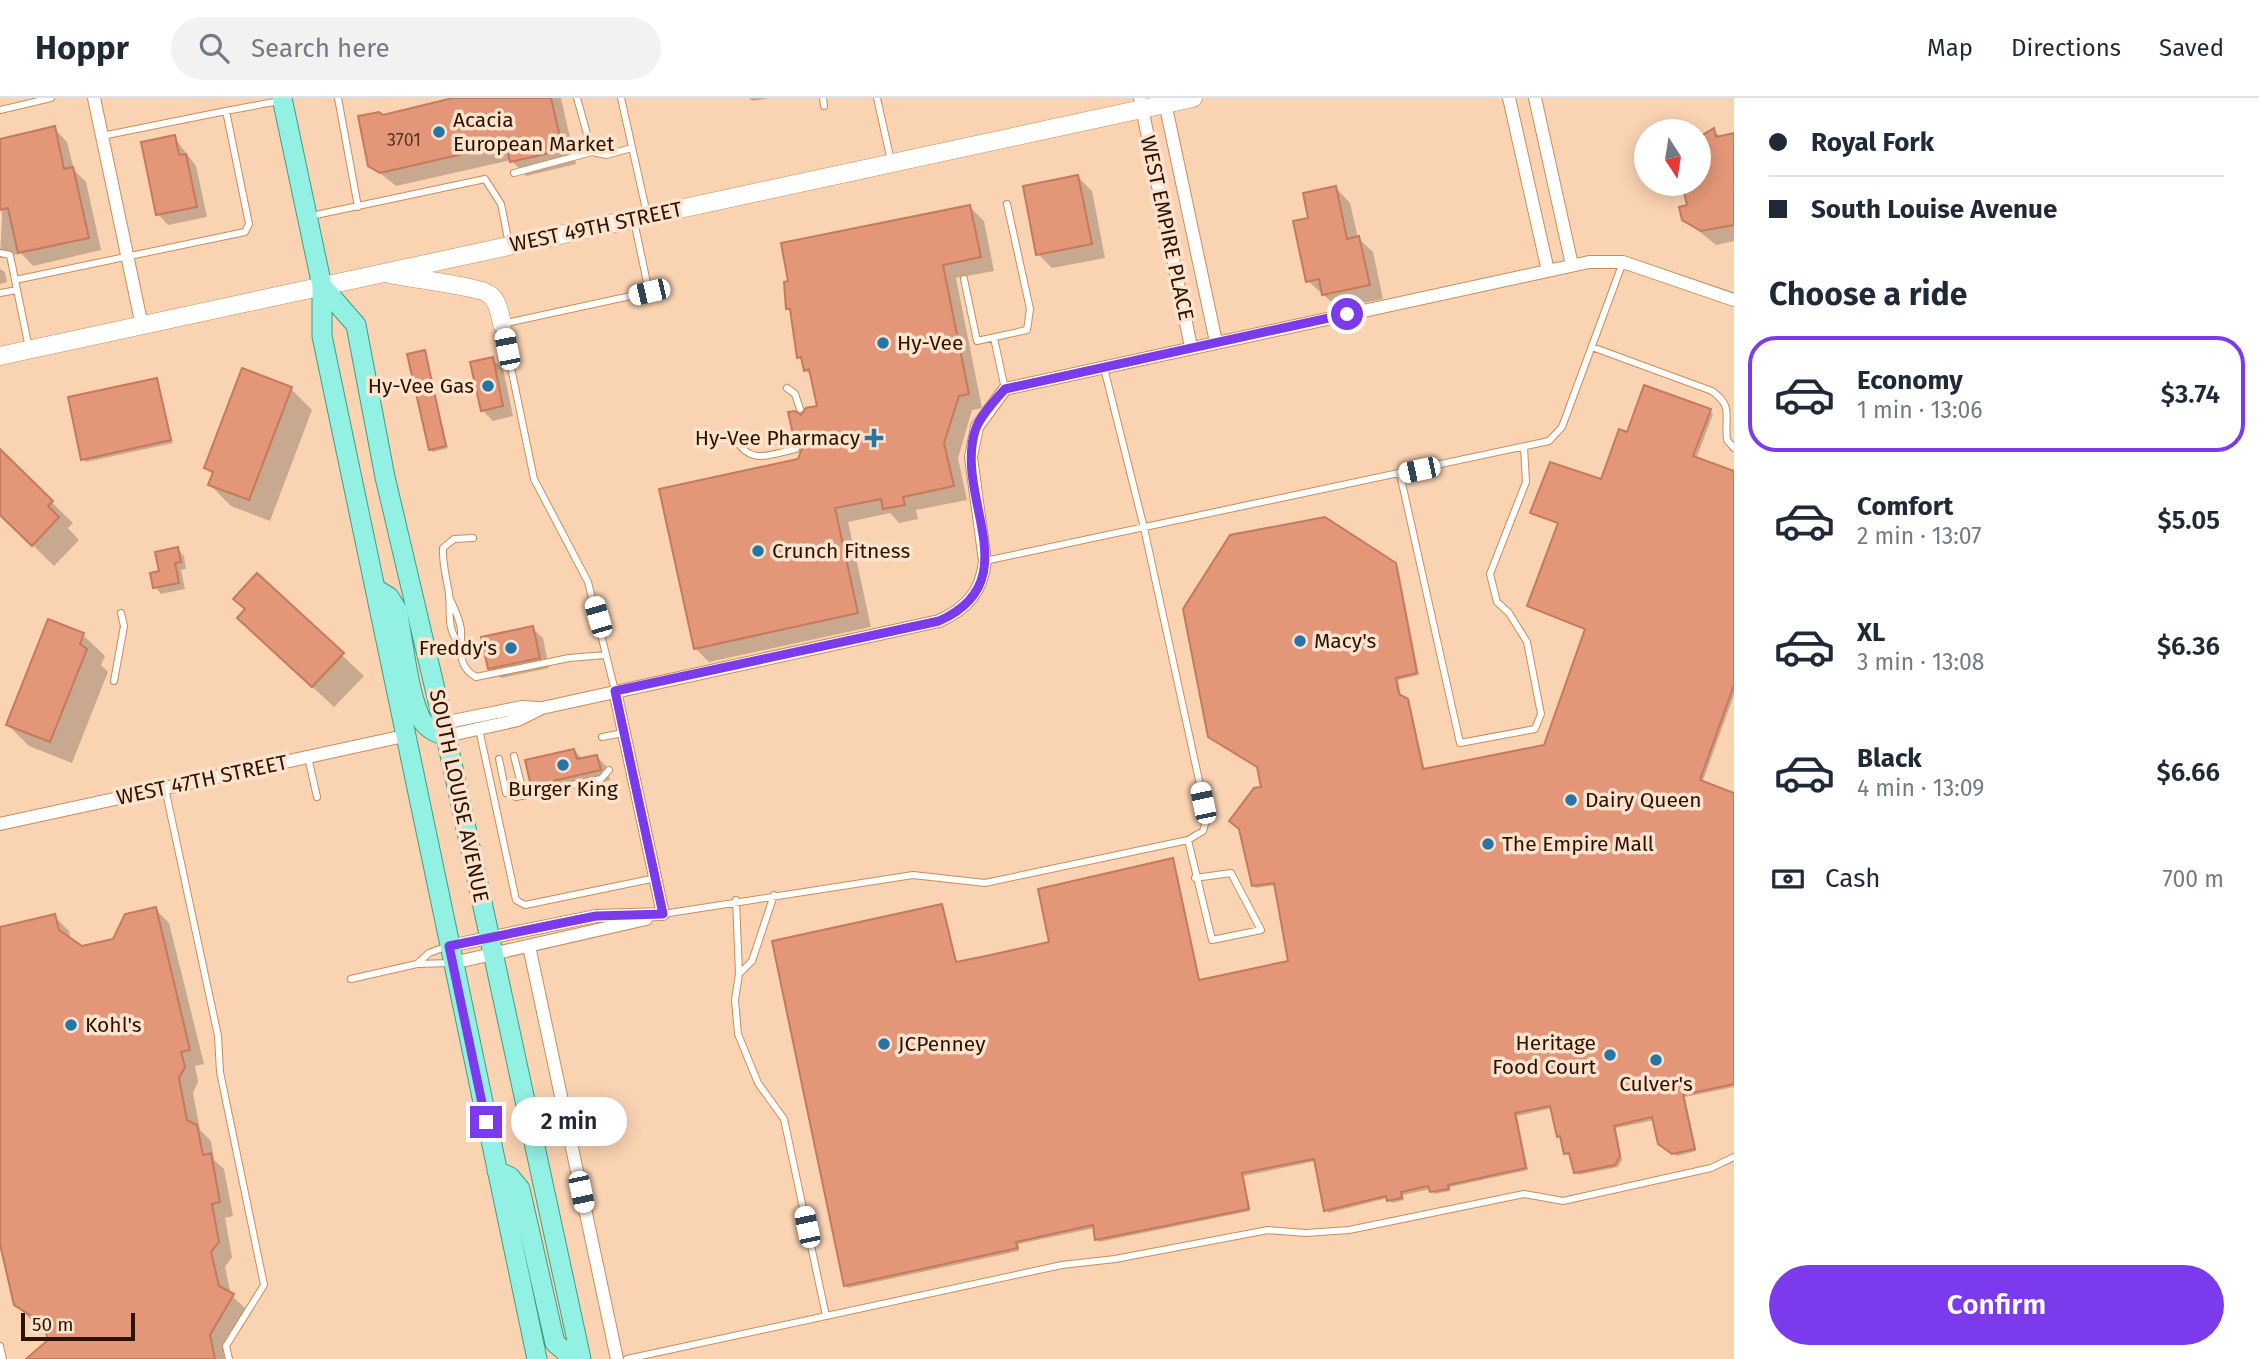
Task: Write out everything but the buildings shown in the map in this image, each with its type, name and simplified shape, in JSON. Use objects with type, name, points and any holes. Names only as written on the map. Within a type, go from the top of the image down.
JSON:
[{"type":"main road","name":"WEST 49TH STREET","points":[[0,356],[892,163],[1141,103],[1193,98]]},
{"type":"main road","name":"SOUTH LOUISE AVENUE","points":[[285,99],[322,286],[322,336],[537,1359]]},
{"type":"main road","points":[[383,273],[447,286],[480,288],[495,300],[502,324]]},
{"type":"main road","name":"SOUTH LOUISE AVENUE","points":[[322,286],[356,325],[385,477],[445,729],[581,1359]]},
{"type":"main road","points":[[376,589],[389,597],[397,610],[416,704],[424,723],[429,729],[445,729]]},
{"type":"main road","points":[[497,1171],[510,1177],[520,1189],[555,1343],[574,1359]]},
{"type":"street","points":[[94,98],[142,326]]},
{"type":"street","points":[[1509,98],[1548,271]]},
{"type":"street","points":[[1535,98],[1572,265]]},
{"type":"street","name":"WEST EMPIRE PLACE","points":[[1165,101],[1216,342]]},
{"type":"street","name":"WEST EMPIRE PLACE","points":[[1141,103],[1191,347]]},
{"type":"street","name":"WEST EMPIRE PLACE","points":[[1005,389],[1572,265],[1623,262],[1734,300]]},
{"type":"street","points":[[445,729],[522,708],[542,708],[939,621],[962,608],[980,587],[985,561],[971,457],[977,427],[1005,389]]},
{"type":"street","points":[[615,691],[663,914]]},
{"type":"street","points":[[445,729],[479,729],[518,720],[542,708]]},
{"type":"street","name":"WEST 47TH STREET","points":[[0,824],[404,736]]},
{"type":"street","points":[[451,954],[491,946],[596,916],[663,914]]},
{"type":"street","points":[[491,946],[529,946],[663,914]]},
{"type":"street","points":[[529,946],[617,1359]]},
{"type":"lane","points":[[0,110],[51,98]]},
{"type":"lane","points":[[338,98],[358,206]]},
{"type":"lane","points":[[577,98],[592,152]]},
{"type":"lane","points":[[615,691],[588,582],[534,479],[502,324],[649,292],[632,148],[621,98]]},
{"type":"lane","points":[[877,98],[892,163]]},
{"type":"lane","points":[[102,136],[285,99]]},
{"type":"lane","points":[[15,280],[245,232],[249,224],[226,111]]},
{"type":"lane","points":[[514,173],[592,152],[607,155],[632,148]]},
{"type":"lane","points":[[307,217],[485,179],[500,204],[509,246]]},
{"type":"lane","points":[[964,279],[977,341],[1027,330],[1030,309],[1007,204]]},
{"type":"lane","points":[[0,253],[10,255],[29,350]]},
{"type":"lane","points":[[985,561],[1549,441],[1562,427],[1623,262]]},
{"type":"lane","points":[[0,293],[17,290]]},
{"type":"lane","points":[[994,338],[1005,389]]},
{"type":"lane","points":[[1592,347],[1712,391],[1725,399],[1729,408],[1727,440],[1734,448]]},
{"type":"lane","points":[[663,914],[736,900],[913,875],[985,883],[1188,840],[1203,831],[1207,817],[1144,528],[1104,366]]},
{"type":"lane","points":[[787,387],[795,394],[800,410]]},
{"type":"lane","points":[[736,440],[744,452],[753,457],[796,449]]},
{"type":"lane","points":[[1400,474],[1460,744],[1535,729],[1541,714],[1527,642],[1509,613],[1497,602],[1490,574],[1526,482],[1524,447]]},
{"type":"lane","points":[[473,538],[454,539],[443,548],[449,597],[461,632],[459,644],[467,672],[475,677],[569,658],[606,655]]},
{"type":"lane","points":[[114,681],[124,626],[121,613]]},
{"type":"lane","points":[[479,729],[516,900],[525,905],[656,878]]},
{"type":"lane","points":[[602,737],[624,733]]},
{"type":"lane","points":[[514,756],[524,796]]},
{"type":"lane","points":[[308,757],[317,797]]},
{"type":"lane","points":[[499,759],[506,793],[516,797],[601,779],[609,770]]},
{"type":"lane","points":[[165,788],[218,1036],[220,1072],[264,1285],[226,1346],[229,1359]]},
{"type":"lane","points":[[1188,840],[1195,878],[1212,940],[1261,930],[1231,873],[1195,878]]},
{"type":"lane","points":[[739,974],[752,961],[774,895]]},
{"type":"lane","points":[[736,900],[739,974],[735,1000],[738,1034],[758,1083],[784,1119],[826,1316]]},
{"type":"lane","points":[[417,964],[429,953],[451,954]]},
{"type":"lane","points":[[351,979],[451,954]]},
{"type":"lane","points":[[627,1359],[1062,1265],[1115,1259],[1268,1230],[1306,1233],[1349,1230],[1524,1194],[1563,1200],[1711,1168],[1734,1157]]},
{"type":"lane","points":[[0,1346],[3,1359]]},
{"type":"place","name":"Acacia European Market","points":[[439,132]]},
{"type":"place","name":"Hy-Vee","points":[[883,343]]},
{"type":"place","name":"Hy-Vee Gas","points":[[488,386]]},
{"type":"place","name":"Hy-Vee Pharmacy","points":[[874,438]]},
{"type":"place","name":"Crunch Fitness","points":[[758,551]]},
{"type":"place","name":"Macy's","points":[[1300,641]]},
{"type":"place","name":"Freddy's","points":[[511,648]]},
{"type":"place","name":"Burger King","points":[[563,765]]},
{"type":"place","name":"Dairy Queen","points":[[1571,800]]},
{"type":"place","name":"The Empire Mall","points":[[1488,844]]},
{"type":"place","name":"Kohl's","points":[[71,1025]]},
{"type":"place","name":"JCPenney","points":[[884,1044]]},
{"type":"place","name":"Heritage Food Court","points":[[1610,1055]]},
{"type":"place","name":"Culver's","points":[[1656,1060]]},
{"type":"route","points":[[486,1122],[449,946],[596,916],[663,914],[615,691],[939,621],[962,608],[980,587],[985,561],[971,457],[977,427],[1005,389],[1347,314]]}]
